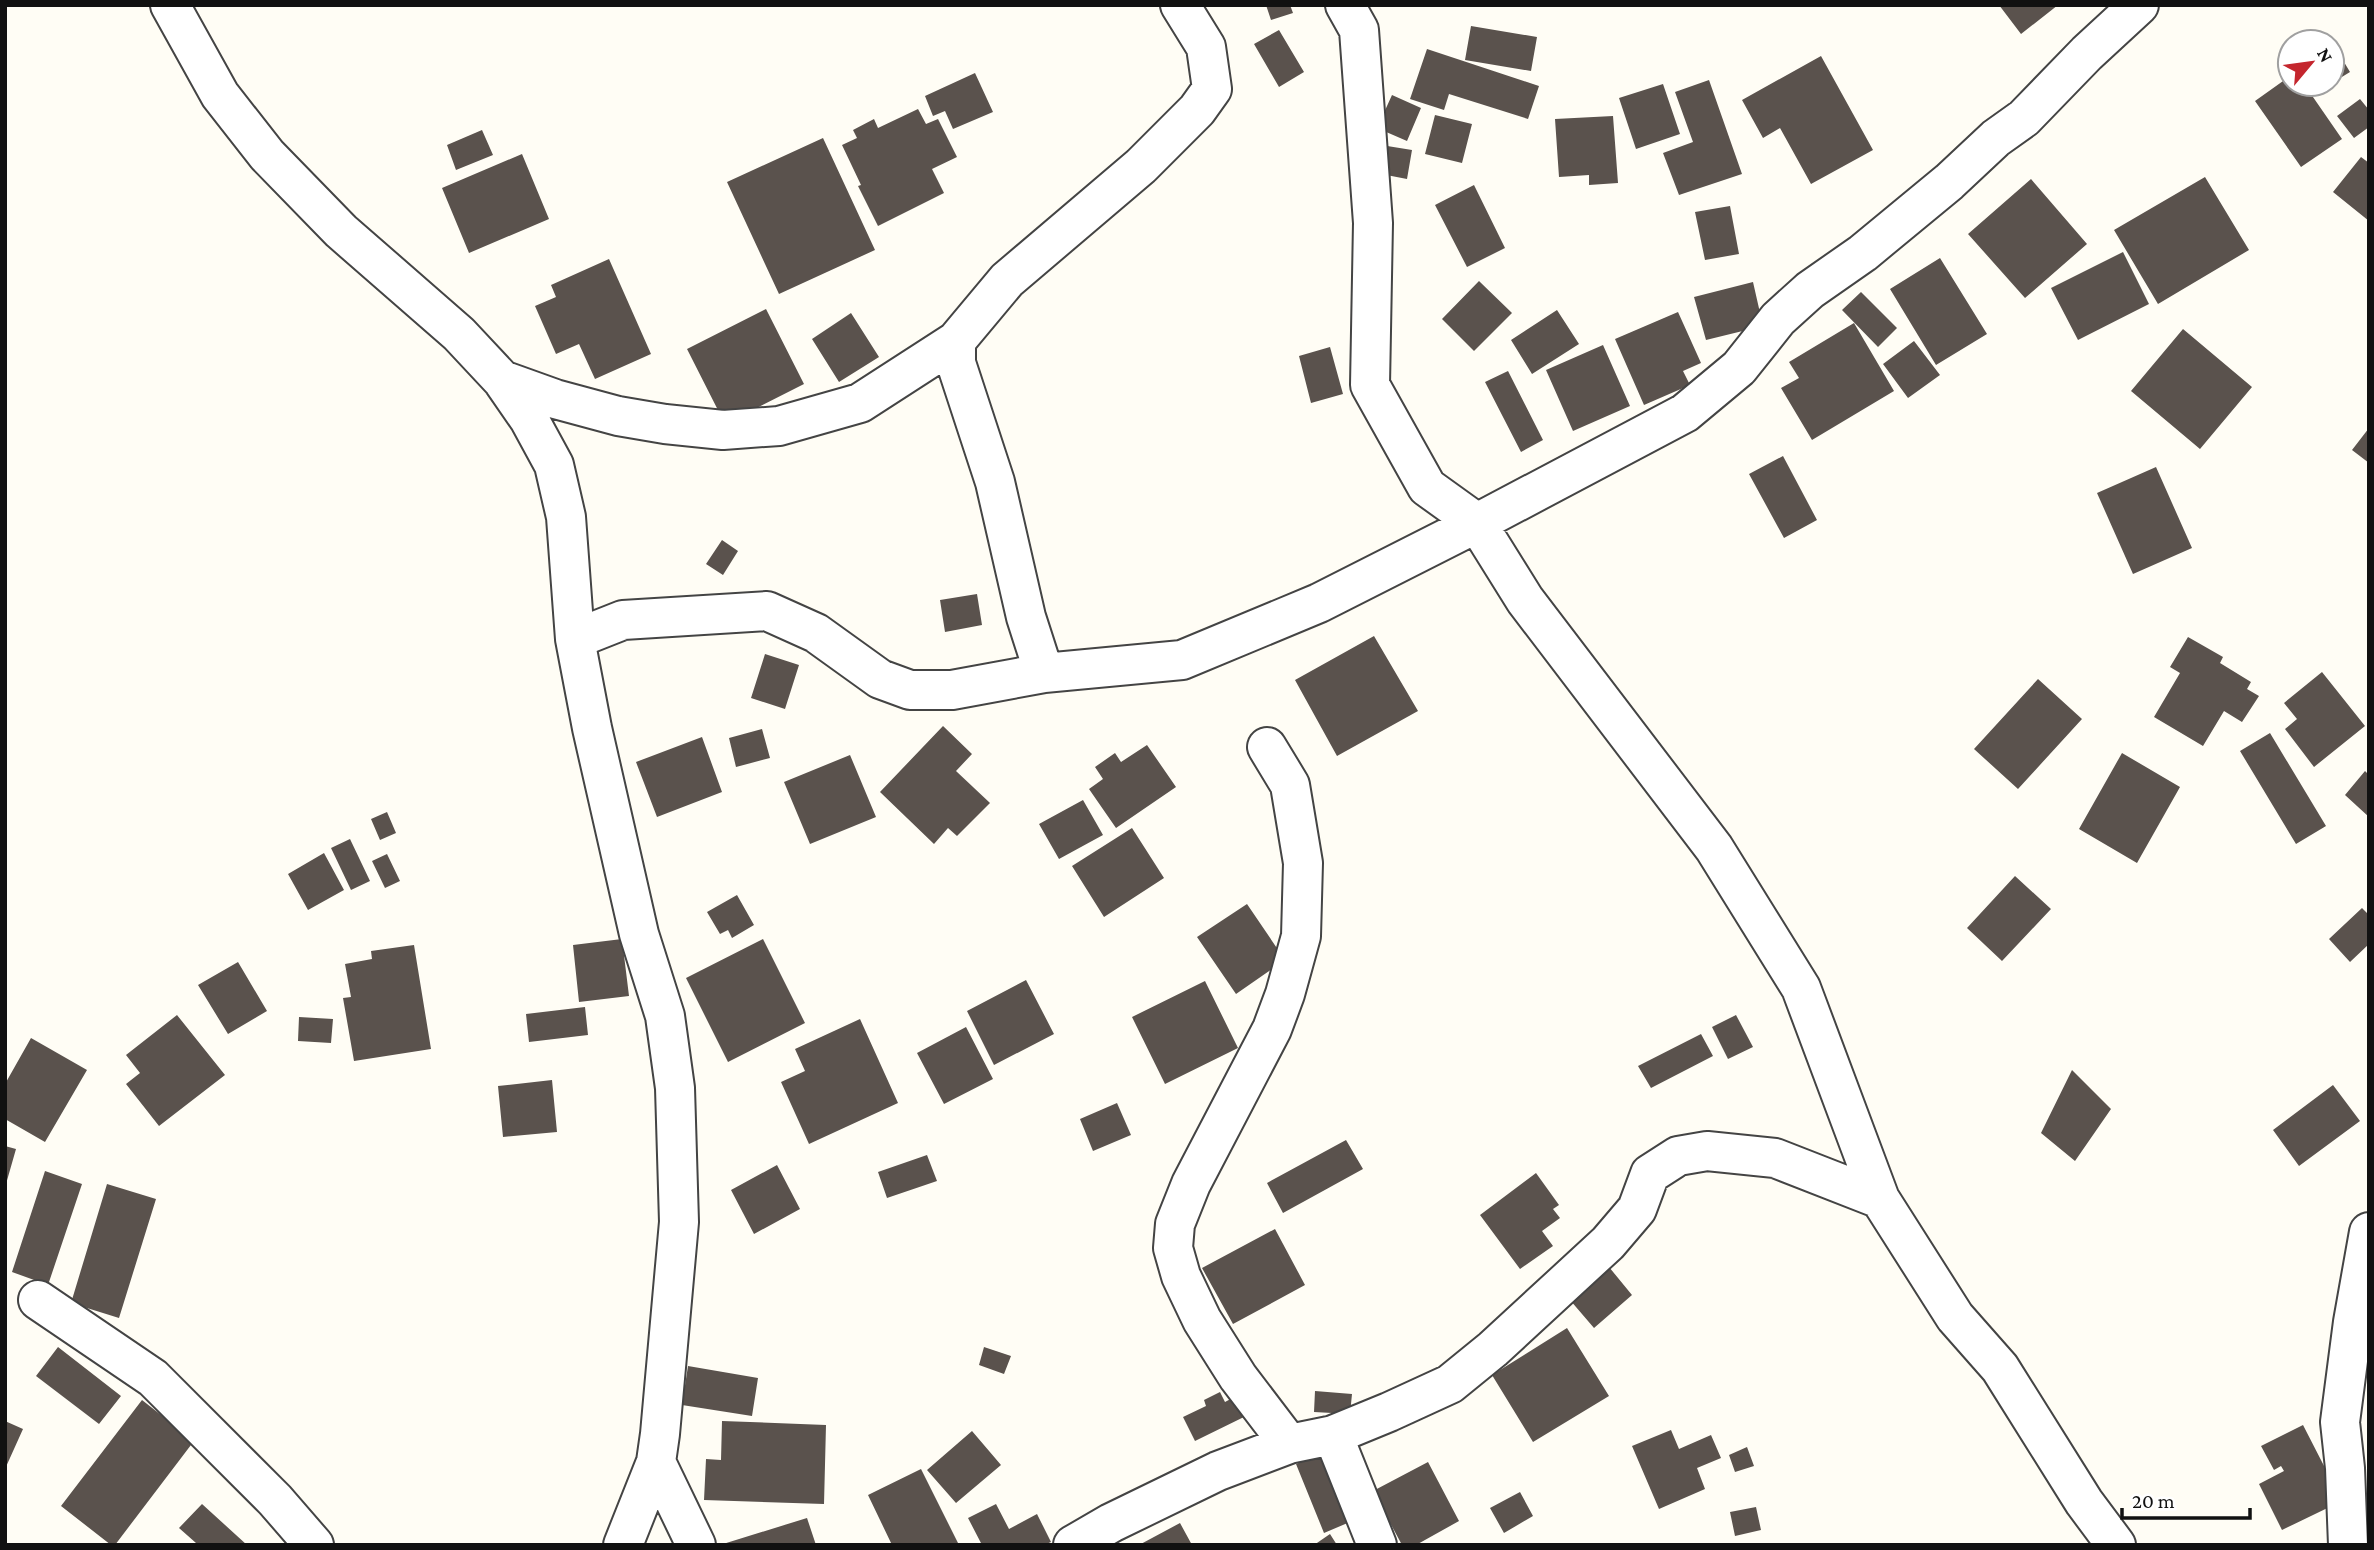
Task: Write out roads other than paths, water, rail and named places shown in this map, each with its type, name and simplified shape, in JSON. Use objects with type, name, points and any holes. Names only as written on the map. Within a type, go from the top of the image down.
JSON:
[{"type":"street","points":[[170,5],[220,95],[267,155],[341,231],[459,334],[502,380],[529,419],[554,465],[566,517],[575,639],[592,728],[639,934],[665,1016],[675,1088],[678,1222],[662,1421],[656,1462],[623,1545]]},
{"type":"street","points":[[502,380],[555,399],[618,416],[723,430],[779,426],[860,402],[956,341],[1007,279],[1141,166],[1197,110],[1212,89],[1206,47],[1180,5]]},
{"type":"street","points":[[1345,5],[1359,30],[1373,223],[1370,385],[1427,487],[1477,523],[1525,600],[1714,848],[1801,988],[1880,1199],[1955,1317],[2000,1368],[2084,1502],[2116,1545]]},
{"type":"street","points":[[575,639],[623,620],[767,611],[816,633],[880,679],[910,690],[953,690],[1044,673],[1182,660],[1319,603],[1685,413],[1739,368],[1778,319],[1810,290],[1863,253],[1996,138],[2024,118],[2087,53],[2139,5]]},
{"type":"street","points":[[956,341],[956,363],[995,482],[1026,617],[1044,673]]},
{"type":"street","points":[[1267,747],[1290,785],[1303,863],[1301,936],[1272,1029],[1191,1184],[1175,1224],[1173,1248],[1181,1276],[1202,1320],[1238,1377],[1289,1444]]},
{"type":"street","points":[[1073,1545],[1111,1523],[1218,1471],[1289,1444],[1333,1435],[1450,1384],[1493,1349],[1608,1243],[1637,1209],[1650,1174],[1678,1156],[1707,1150],[1775,1158],[1880,1199]]},
{"type":"street","points":[[2348,1545],[2340,1422],[2353,1322],[2369,1232]]},
{"type":"street","points":[[38,1300],[153,1378],[275,1500],[314,1545]]},
{"type":"street","points":[[1333,1435],[1377,1545]]},
{"type":"street","points":[[656,1462],[696,1545]]}]
